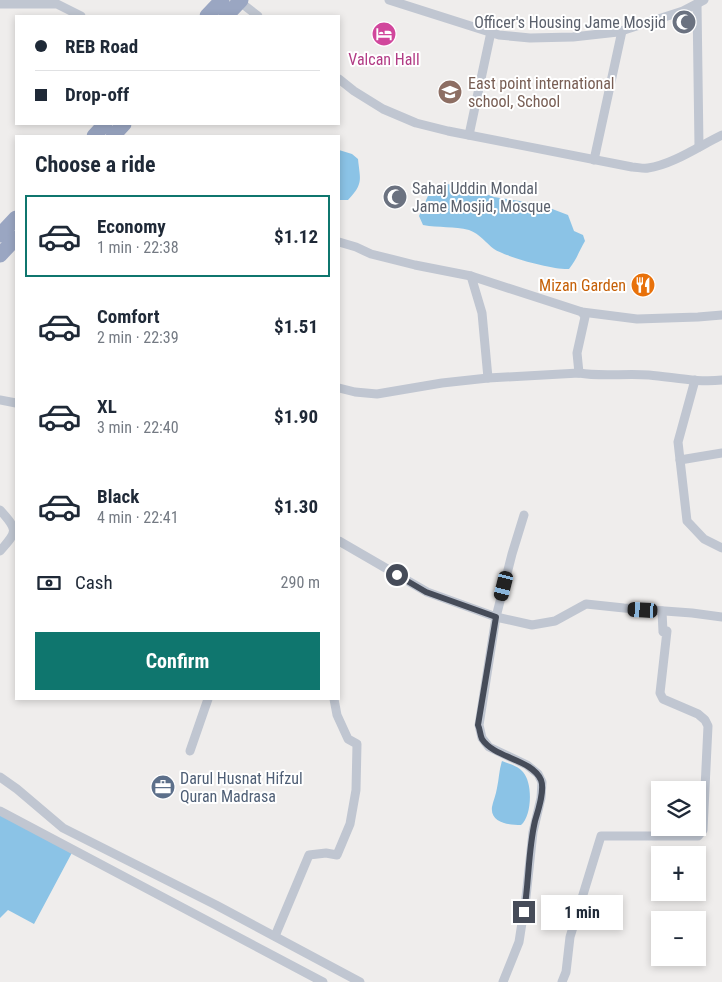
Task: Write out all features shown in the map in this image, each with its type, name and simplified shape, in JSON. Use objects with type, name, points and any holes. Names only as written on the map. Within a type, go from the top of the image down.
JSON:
[{"type":"highway","points":[[208,15],[222,0]]},
{"type":"highway","points":[[227,15],[241,1]]},
{"type":"highway","points":[[95,135],[104,125]]},
{"type":"highway","points":[[114,135],[123,125]]},
{"type":"highway","points":[[0,235],[15,219]]},
{"type":"highway","points":[[0,255],[15,239]]},
{"type":"street","points":[[389,0],[491,32],[530,38],[573,38],[622,31],[701,2],[699,147]]},
{"type":"street","points":[[241,1],[257,15]]},
{"type":"street","points":[[0,4],[57,4],[79,15]]},
{"type":"street","points":[[594,160],[622,31]]},
{"type":"street","points":[[469,135],[491,32]]},
{"type":"street","points":[[340,80],[383,109],[416,122],[469,135],[632,167],[648,168],[671,161],[722,135]]},
{"type":"street","points":[[340,242],[371,254],[471,276],[582,312],[638,319],[722,315]]},
{"type":"street","points":[[471,276],[482,313],[488,378]]},
{"type":"street","points":[[579,373],[577,353],[585,317],[582,312]]},
{"type":"street","points":[[340,388],[378,394],[442,383],[488,378],[579,373],[722,380]]},
{"type":"street","points":[[695,380],[678,442],[688,521],[704,539],[722,548]]},
{"type":"street","points":[[0,400],[15,403]]},
{"type":"street","points":[[680,460],[722,453]]},
{"type":"street","points":[[0,510],[12,524],[14,531],[11,539],[0,550]]},
{"type":"street","points":[[503,982],[519,942],[533,832],[541,798],[542,782],[538,774],[527,765],[489,747],[482,738],[478,725],[496,617],[524,515]]},
{"type":"street","points":[[340,542],[426,592],[496,617],[532,625],[554,621],[586,604],[722,617]]},
{"type":"street","points":[[562,982],[566,972],[570,938],[600,836],[698,836],[703,830],[708,726],[705,720],[698,714],[663,698],[660,693],[667,631],[663,632],[662,611]]},
{"type":"street","points":[[190,750],[208,700]]},
{"type":"street","points":[[274,936],[309,855],[326,853],[337,855],[350,824],[356,790],[357,744],[348,739],[337,715],[334,700]]},
{"type":"street","points":[[0,777],[17,788],[63,828],[216,905],[360,982]]},
{"type":"street","points":[[0,811],[323,982]]},
{"type":"water","points":[[340,150],[352,154],[358,159],[360,181],[357,189],[348,200],[340,200]]},
{"type":"water","points":[[442,184],[462,185],[494,197],[533,203],[568,215],[574,231],[583,235],[585,241],[569,269],[562,269],[509,256],[494,249],[469,230],[423,225],[419,216],[431,189]]},
{"type":"water","points":[[502,761],[521,770],[526,777],[530,799],[525,821],[521,825],[501,822],[494,817],[492,812]]},
{"type":"water","points":[[0,807],[75,847],[34,924],[8,910],[0,918]]},
{"type":"place","name":"Officer's Housing Jame Mosjid","points":[[684,22]]},
{"type":"place","name":"Valcan Hall","points":[[384,34]]},
{"type":"place","name":"East point international school, School","points":[[450,92]]},
{"type":"place","name":"Sahaj Uddin Mondal Jame Mosjid, Mosque","points":[[395,197]]},
{"type":"place","name":"Mizan Garden","points":[[643,285]]},
{"type":"place","name":"Darul Husnat Hifzul Quran Madrasa","points":[[163,787]]},
{"type":"route","points":[[397,575],[426,592],[496,617],[478,725],[482,738],[489,747],[527,765],[538,774],[542,782],[541,798],[533,832],[524,912]]}]
